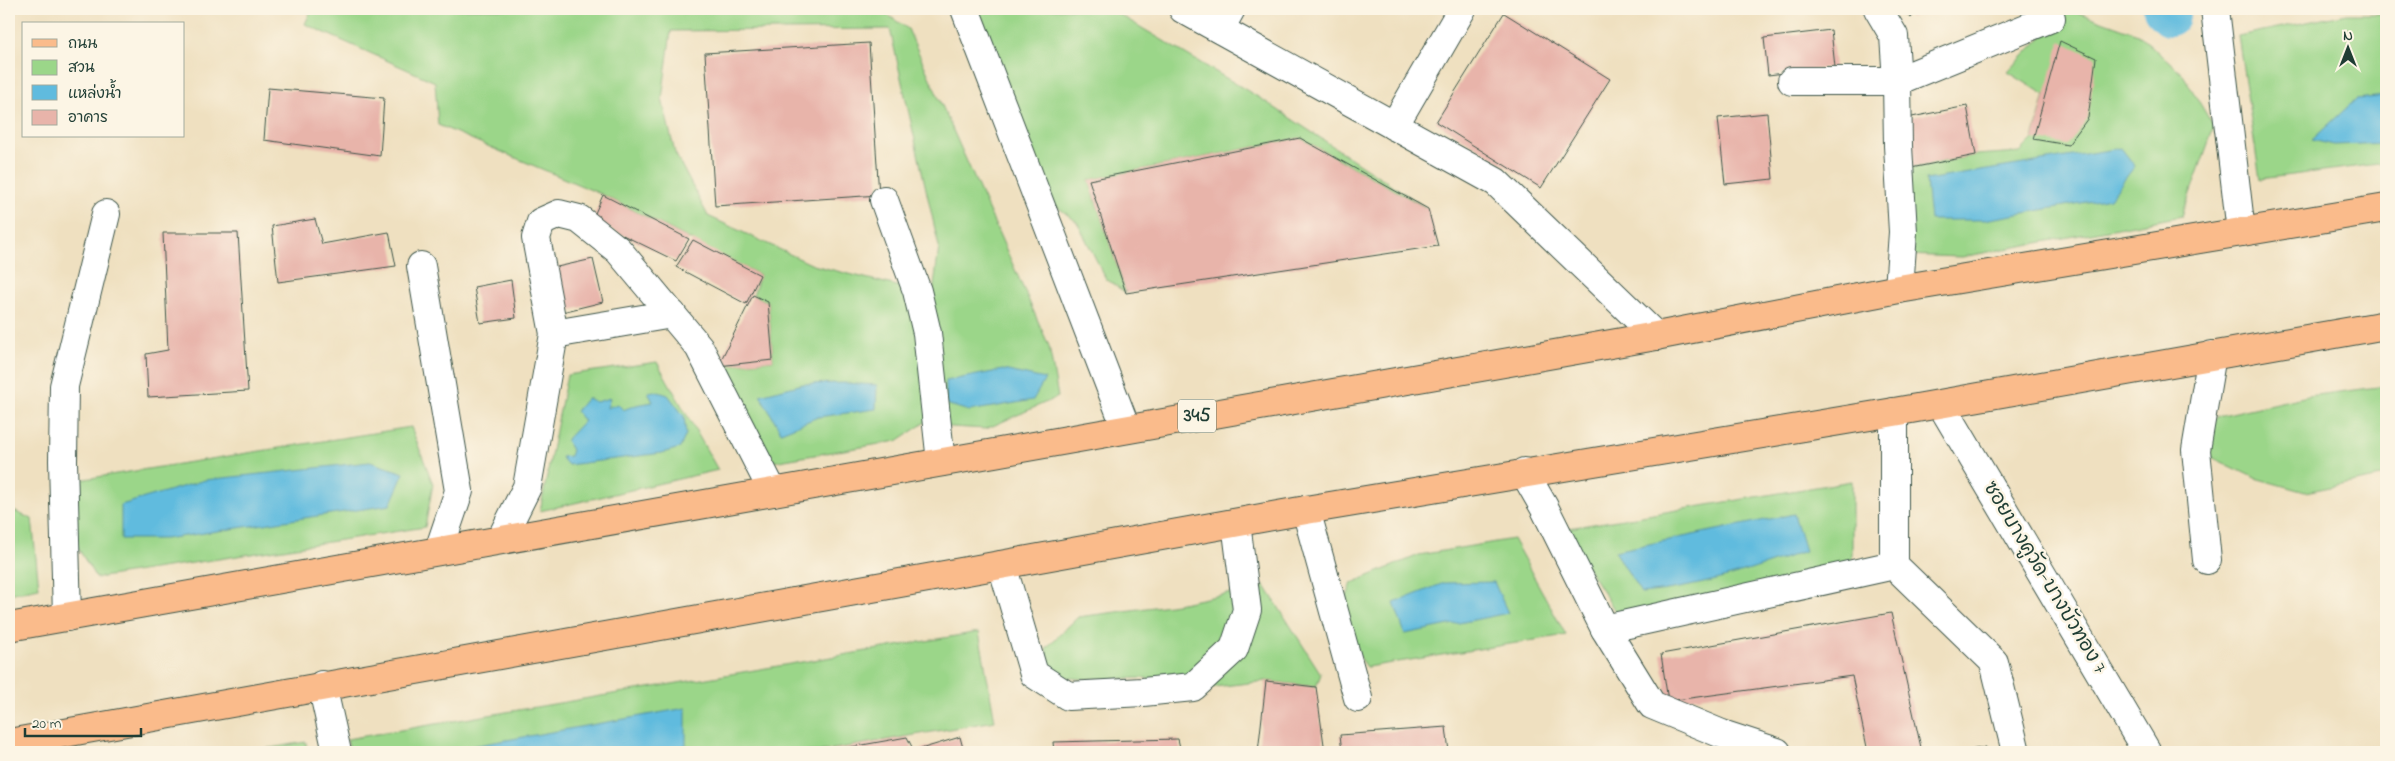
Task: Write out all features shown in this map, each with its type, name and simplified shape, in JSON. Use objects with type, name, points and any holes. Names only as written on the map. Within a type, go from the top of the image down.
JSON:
[{"type":"main road","name":"345","points":[[9,627],[1126,428],[1656,336],[1899,289],[2386,208]]},
{"type":"main road","points":[[13,746],[53,743],[322,685],[1306,510],[1524,472],[1941,404],[2386,324]]},
{"type":"street","points":[[966,9],[1126,428]]},
{"type":"street","points":[[1183,9],[1225,19],[1394,126],[1496,182],[1656,336]]},
{"type":"street","points":[[1394,126],[1462,9]]},
{"type":"street","points":[[1878,9],[1894,36],[1903,232],[1899,289]]},
{"type":"street","points":[[2215,9],[2241,232]]},
{"type":"street","points":[[1792,81],[1897,81],[2051,18]]},
{"type":"street","points":[[884,200],[917,291],[927,333],[940,462]]},
{"type":"street","points":[[67,617],[63,460],[64,386],[106,214]]},
{"type":"street","points":[[501,539],[528,488],[554,334],[536,238],[541,222],[559,214],[579,219],[618,250],[699,347],[773,492]]},
{"type":"street","points":[[421,266],[459,491],[439,550]]},
{"type":"street","points":[[554,334],[672,314]]},
{"type":"street","points":[[2207,560],[2196,450],[2212,355]]},
{"type":"street","name":"ซอยบางคูวัด-บางบัวทอง 7","points":[[1941,404],[2147,752]]},
{"type":"street","points":[[1894,412],[1894,565],[1994,662],[2016,752]]},
{"type":"street","points":[[1524,472],[1544,507],[1599,618],[1652,705],[1722,734],[1777,752]]},
{"type":"street","points":[[1306,510],[1358,698]]},
{"type":"street","points":[[1002,565],[1034,674],[1068,696],[1193,687],[1234,649],[1247,610],[1236,523]]},
{"type":"street","points":[[1599,618],[1894,565]]},
{"type":"street","points":[[322,685],[337,752]]},
{"type":"green space","points":[[312,9],[879,9],[908,29],[1049,346],[1058,397],[986,429],[935,426],[933,417],[897,441],[773,462],[718,366],[773,360],[768,302],[753,295],[760,275],[603,195],[438,125],[435,82],[305,24]],"holes":[[[890,29],[939,247],[928,332],[917,291],[813,265],[708,216],[675,153],[662,99],[671,31]]]},
{"type":"green space","points":[[962,9],[1110,9],[1263,100],[1428,209],[1300,138],[1089,180],[1126,293],[1106,279],[1077,222],[1051,202]]},
{"type":"green space","points":[[2068,9],[2138,34],[2182,73],[2214,127],[2182,216],[1962,257],[1904,255],[1911,168],[1976,155],[2020,152],[2033,139],[2045,95],[2008,72]]},
{"type":"green space","points":[[2347,14],[2386,14],[2386,163],[2260,179],[2238,36]]},
{"type":"green space","points":[[657,362],[718,470],[540,511],[567,375]]},
{"type":"green space","points":[[2386,386],[2386,476],[2305,492],[2255,478],[2207,455],[2202,435],[2218,416],[2308,396]]},
{"type":"green space","points":[[411,427],[433,484],[425,527],[96,578],[63,523],[66,482]]},
{"type":"green space","points":[[1852,481],[1852,581],[1624,625],[1563,529]]},
{"type":"green space","points":[[9,509],[32,519],[39,588],[9,594]]},
{"type":"green space","points":[[1513,539],[1566,635],[1367,667],[1336,625],[1352,583],[1419,555]]},
{"type":"green space","points":[[1265,586],[1321,674],[1316,687],[1266,681],[1171,692],[1146,678],[1081,679],[1052,676],[1046,648],[1078,617],[1177,604]]},
{"type":"green space","points":[[979,632],[995,721],[817,752],[350,752],[347,739]]},
{"type":"green space","points":[[306,742],[307,752],[246,752]]},
{"type":"water","points":[[2386,96],[2386,143],[2334,145],[2312,140],[2356,99]]},
{"type":"water","points":[[2121,148],[2135,166],[2110,198],[1984,220],[1930,220],[1926,180]]},
{"type":"water","points":[[1003,370],[1045,379],[1033,400],[969,411],[946,404],[946,381]]},
{"type":"water","points":[[844,383],[877,385],[876,409],[818,417],[781,432],[760,395],[803,384]]},
{"type":"water","points":[[655,391],[668,395],[684,416],[686,434],[680,448],[662,453],[568,465],[561,457],[570,456],[572,450],[566,440],[584,421],[576,411],[587,398],[596,402],[610,398],[607,408],[618,404],[623,410],[653,402],[648,392]]},
{"type":"water","points":[[370,462],[404,473],[390,505],[165,539],[121,539],[121,505],[205,480]]},
{"type":"water","points":[[1794,514],[1805,551],[1744,572],[1704,583],[1641,593],[1615,551]]},
{"type":"water","points":[[1494,582],[1508,613],[1405,634],[1394,603],[1444,583]]},
{"type":"water","points":[[686,708],[686,746],[643,752],[439,752]]},
{"type":"building","points":[[1901,9],[1919,9],[1911,18]]},
{"type":"building","points":[[1504,13],[1610,79],[1541,188],[1436,122]]},
{"type":"building","points":[[1831,30],[1835,67],[1768,75],[1764,38]]},
{"type":"building","points":[[2060,41],[2096,58],[2088,118],[2068,145],[2033,139]]},
{"type":"building","points":[[869,43],[879,195],[715,206],[705,53]]},
{"type":"building","points":[[268,88],[384,98],[380,156],[264,140]]},
{"type":"building","points":[[1967,106],[1976,155],[1911,168],[1902,119]]},
{"type":"building","points":[[1767,113],[1773,179],[1725,184],[1718,118]]},
{"type":"building","points":[[1300,138],[1428,209],[1438,246],[1126,293],[1089,180]]},
{"type":"building","points":[[603,195],[689,239],[676,261],[592,220]]},
{"type":"building","points":[[315,219],[322,244],[389,232],[396,266],[278,282],[272,226]]},
{"type":"building","points":[[163,233],[238,233],[248,391],[148,397],[146,354],[168,350]]},
{"type":"building","points":[[693,240],[760,275],[746,304],[676,267]]},
{"type":"building","points":[[593,259],[603,302],[558,313],[548,269]]},
{"type":"building","points":[[511,280],[516,318],[480,323],[474,287]]},
{"type":"building","points":[[753,295],[768,302],[773,360],[718,366]]},
{"type":"building","points":[[1891,613],[1922,752],[1868,752],[1852,676],[1668,701],[1661,654]]},
{"type":"building","points":[[1266,681],[1316,687],[1325,752],[1258,752]]},
{"type":"building","points":[[1446,727],[1449,752],[1342,752],[1340,735]]},
{"type":"building","points":[[907,737],[914,751],[960,737],[964,752],[823,752]]},
{"type":"building","points":[[1178,739],[1181,752],[1054,752],[1053,742]]},
{"type":"building","points":[[1985,747],[1986,752],[1965,752],[1965,751]]},
{"type":"waterway","points":[[2163,9],[2170,16]]}]
